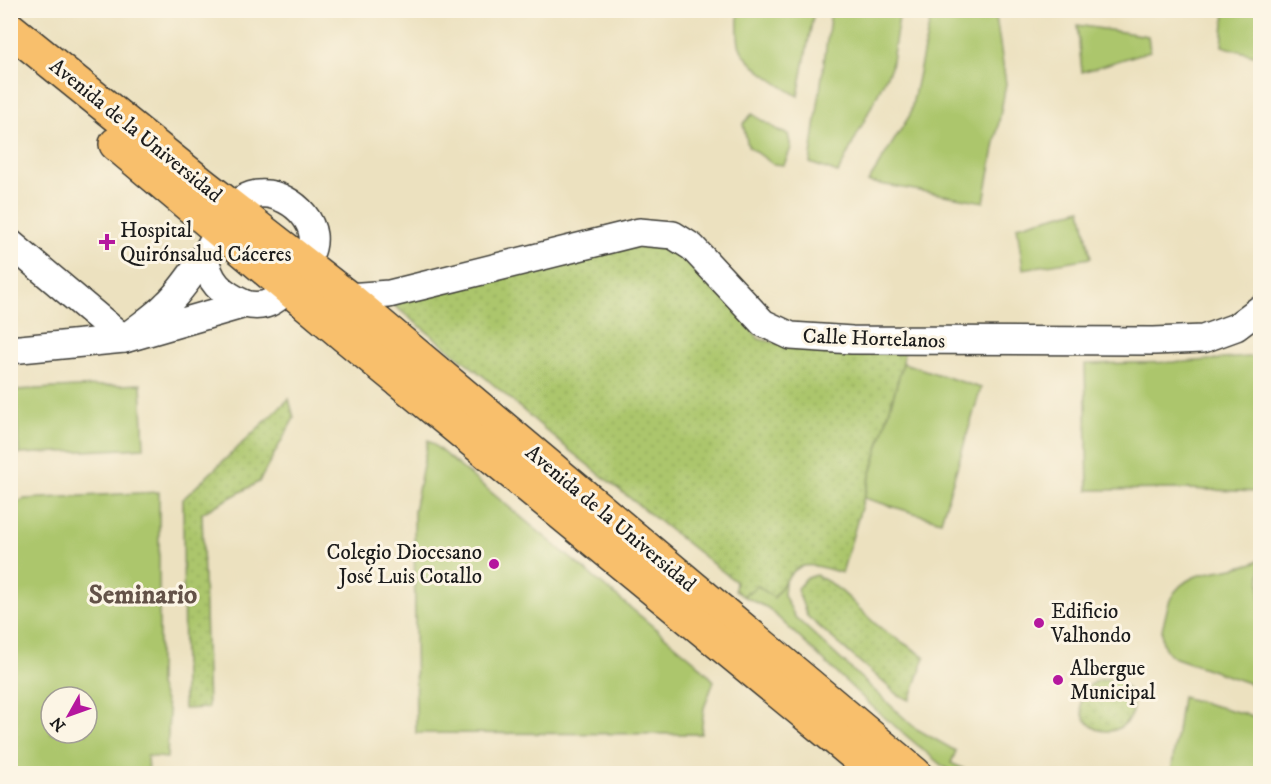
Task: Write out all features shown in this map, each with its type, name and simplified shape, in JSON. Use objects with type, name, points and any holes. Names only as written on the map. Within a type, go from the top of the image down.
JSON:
[{"type":"main road","name":"Avenida de la Universidad","points":[[10,29],[219,231]]},
{"type":"main road","name":"Avenida de la Universidad","points":[[10,57],[219,231],[296,276],[347,297],[915,774]]},
{"type":"main road","name":"Avenida de la Universidad","points":[[296,276],[861,760],[869,774]]},
{"type":"main road","points":[[841,743],[854,774]]},
{"type":"street","points":[[219,231],[206,268],[213,282],[228,297],[257,307],[270,304],[296,276]]},
{"type":"street","points":[[124,339],[168,304],[219,231]]},
{"type":"street","name":"Calle Hortelanos","points":[[347,297],[389,294],[639,232],[673,236],[692,247],[763,323],[791,336],[864,340],[1154,341],[1203,339],[1236,327],[1260,309]]},
{"type":"street","points":[[13,249],[124,339]]},
{"type":"street","points":[[10,350],[124,339],[244,304]]},
{"type":"green space","points":[[738,11],[814,11],[798,96],[764,74],[742,51],[738,40]]},
{"type":"green space","points":[[831,11],[900,11],[891,67],[838,173],[810,163]]},
{"type":"green space","points":[[932,11],[996,17],[1006,84],[984,202],[868,182],[910,115]]},
{"type":"green space","points":[[1225,11],[1260,11],[1260,57],[1222,46]]},
{"type":"green space","points":[[1077,25],[1148,36],[1150,51],[1082,72]]},
{"type":"green space","points":[[752,114],[788,134],[791,148],[784,165],[773,164],[748,146],[743,124]]},
{"type":"green space","points":[[1081,209],[1091,258],[1023,269],[1017,226]]},
{"type":"green space","points":[[658,243],[679,250],[712,280],[759,339],[868,352],[904,351],[903,363],[842,573],[808,565],[795,570],[774,598],[758,586],[743,596],[735,590],[736,582],[569,450],[488,380],[391,303],[620,246]]},
{"type":"green space","points":[[1260,356],[1260,492],[1186,489],[1088,490],[1085,364],[1184,362]]},
{"type":"green space","points":[[903,363],[981,388],[941,521],[864,498]]},
{"type":"green space","points":[[141,384],[144,448],[19,454],[15,390]]},
{"type":"green space","points":[[289,399],[294,418],[259,482],[202,513],[208,708],[184,709],[183,499]]},
{"type":"green space","name":"Colegio Diocesano José Luis Cotallo","points":[[428,440],[696,662],[714,681],[704,708],[701,734],[416,733],[414,511]]},
{"type":"green space","points":[[159,492],[159,685],[169,712],[167,758],[147,756],[148,773],[11,772],[11,506],[24,499]]},
{"type":"green space","points":[[1260,560],[1260,687],[1169,654],[1163,643],[1162,630],[1171,598],[1179,587],[1199,575],[1249,565]]},
{"type":"green space","points":[[816,575],[836,587],[882,629],[925,657],[910,700],[898,695],[807,616],[797,589],[805,579]]},
{"type":"green space","points":[[785,581],[784,595],[795,617],[915,728],[956,751],[951,763],[972,773],[954,773],[941,765],[877,711],[768,608],[743,596],[758,586],[774,598]]},
{"type":"green space","points":[[1102,679],[1112,679],[1121,683],[1129,691],[1133,705],[1129,719],[1121,727],[1112,731],[1102,731],[1093,727],[1085,719],[1081,710],[1081,700],[1085,691],[1093,683]]},
{"type":"green space","points":[[1182,697],[1260,718],[1260,773],[1171,773]]},
{"type":"place","name":"Hospital Quirónsalud Cáceres","points":[[107,242]]},
{"type":"place","name":"Colegio Diocesano José Luis Cotallo","points":[[494,564]]},
{"type":"place","name":"Edificio Valhondo","points":[[1039,623]]},
{"type":"place","name":"Albergue Municipal","points":[[1058,680]]},
{"type":"district","name":"Seminario","points":[[143,594]]}]
